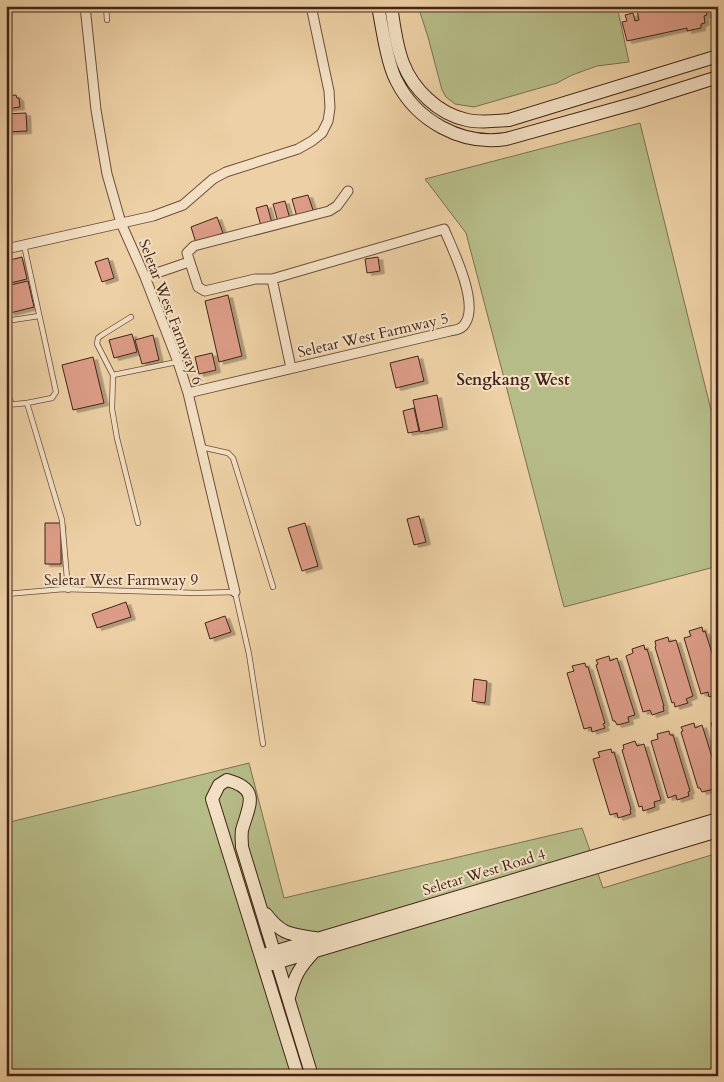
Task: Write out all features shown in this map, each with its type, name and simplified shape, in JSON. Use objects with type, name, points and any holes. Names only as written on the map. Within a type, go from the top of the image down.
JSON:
[{"type":"main road","points":[[378,6],[395,80],[409,101],[443,128],[469,138],[496,140],[639,102],[718,77]]},
{"type":"main road","points":[[391,6],[402,62],[412,82],[429,100],[464,120],[492,122],[509,120],[718,56]]},
{"type":"main road","points":[[298,1076],[212,799],[219,785],[226,780],[240,784],[247,791],[251,805],[242,832],[242,847],[312,1076]]},
{"type":"main road","name":"Seletar West Road 4","points":[[262,961],[718,819]]},
{"type":"main road","name":"Seletar West Road 4","points":[[316,945],[718,832]]},
{"type":"main road","points":[[261,908],[273,924],[285,933],[316,945],[296,974],[289,998]]},
{"type":"street","name":"Seletar West Farmway 6","points":[[85,6],[96,110],[108,174],[121,223],[145,277],[178,362],[188,394],[235,592]]},
{"type":"street","points":[[6,249],[153,216],[183,205],[219,175],[241,166],[298,149],[312,141],[322,133],[328,122],[330,108],[329,91],[311,6]]},
{"type":"street","points":[[291,368],[272,279],[255,279],[205,291],[198,286],[187,253],[194,246],[329,211],[337,206],[348,191]]},
{"type":"street","name":"Seletar West Farmway 5","points":[[188,394],[461,328],[466,323],[470,305],[460,268],[444,230],[272,279]]},
{"type":"street","points":[[145,277],[189,262]]},
{"type":"lane","points":[[106,6],[107,20]]},
{"type":"lane","points":[[6,385],[9,404],[27,404],[52,398],[56,392],[24,245]]},
{"type":"lane","points":[[6,322],[39,316]]},
{"type":"lane","points":[[131,317],[98,338],[97,344],[113,375],[112,409],[117,438],[138,523]]},
{"type":"lane","points":[[113,375],[178,362]]},
{"type":"lane","points":[[27,404],[62,520],[68,590]]},
{"type":"lane","points":[[201,447],[228,453],[233,458],[273,587]]},
{"type":"lane","name":"Seletar West Farmway 9","points":[[6,594],[68,590],[235,592]]},
{"type":"lane","name":"Seletar West Farmway 6","points":[[235,592],[249,654],[263,744]]},
{"type":"green space","points":[[418,6],[617,6],[629,62],[597,66],[557,83],[474,107],[455,104],[446,97],[442,90]]},
{"type":"green space","points":[[640,123],[711,410],[718,409],[718,566],[564,607],[466,233],[425,179]]},
{"type":"green space","points":[[249,763],[284,898],[582,828],[603,888],[718,853],[718,1076],[6,1076],[6,823]]},
{"type":"building","points":[[654,6],[681,6],[681,8],[684,8],[684,6],[705,6],[707,15],[704,16],[705,23],[701,24],[701,28],[687,31],[687,28],[627,41],[622,22],[627,21],[625,15],[633,13],[635,21],[639,20],[637,10]]},
{"type":"building","points":[[16,95],[19,98],[20,107],[6,109],[6,96]]},
{"type":"building","points":[[26,113],[27,131],[6,132],[6,114]]},
{"type":"building","points":[[308,195],[314,213],[297,217],[292,199]]},
{"type":"building","points":[[285,201],[290,219],[278,222],[273,204]]},
{"type":"building","points":[[267,205],[272,223],[261,226],[256,208]]},
{"type":"building","points":[[217,217],[223,233],[196,243],[191,227]]},
{"type":"building","points":[[22,257],[27,279],[6,284],[6,261]]},
{"type":"building","points":[[378,257],[380,271],[367,273],[365,259]]},
{"type":"building","points":[[108,258],[114,278],[102,282],[95,262]]},
{"type":"building","points":[[28,281],[34,307],[10,313],[6,298],[6,286]]},
{"type":"building","points":[[228,295],[242,356],[219,362],[205,301]]},
{"type":"building","points":[[132,334],[137,352],[114,358],[109,340]]},
{"type":"building","points":[[153,335],[159,360],[142,364],[135,340]]},
{"type":"building","points":[[212,353],[216,370],[199,374],[195,357]]},
{"type":"building","points":[[418,356],[424,381],[396,388],[390,363]]},
{"type":"building","points":[[93,357],[104,403],[73,410],[62,365]]},
{"type":"building","points":[[437,395],[443,427],[420,432],[413,400]]},
{"type":"building","points":[[414,408],[419,431],[408,433],[403,411]]},
{"type":"building","points":[[419,516],[426,542],[414,545],[407,519]]},
{"type":"building","points":[[45,523],[61,523],[61,564],[45,564]]},
{"type":"building","points":[[305,523],[318,566],[302,571],[288,528]]},
{"type":"building","points":[[126,602],[131,617],[97,628],[92,614]]},
{"type":"building","points":[[225,616],[231,632],[210,639],[205,623]]},
{"type":"building","points":[[702,627],[718,672],[718,694],[709,697],[708,692],[701,694],[684,638],[691,636],[689,631]]},
{"type":"building","points":[[668,637],[669,642],[676,640],[693,696],[686,699],[688,703],[675,707],[674,702],[672,703],[655,647],[655,641]]},
{"type":"building","points":[[644,645],[645,650],[647,649],[664,706],[664,711],[652,715],[650,710],[643,712],[626,656],[633,653],[632,649]]},
{"type":"building","points":[[609,656],[610,661],[617,658],[635,715],[628,717],[629,722],[617,725],[613,721],[596,665],[598,664],[596,660]]},
{"type":"building","points":[[585,663],[586,667],[588,667],[605,723],[603,724],[605,728],[592,732],[591,727],[584,729],[567,673],[574,671],[572,666]]},
{"type":"building","points":[[474,679],[487,681],[485,703],[472,701]]},
{"type":"building","points":[[718,721],[718,746],[711,723]]},
{"type":"building","points":[[694,723],[695,728],[702,725],[718,776],[718,782],[712,784],[714,789],[702,792],[698,788],[681,732],[683,731],[681,727]]},
{"type":"building","points":[[669,731],[670,735],[673,735],[690,791],[688,792],[689,796],[677,800],[676,795],[668,798],[651,741],[658,739],[657,734]]},
{"type":"building","points":[[635,741],[637,746],[644,744],[661,800],[654,802],[655,807],[643,811],[642,806],[639,807],[622,750],[624,749],[623,745]]},
{"type":"building","points":[[611,749],[612,753],[614,752],[631,809],[631,814],[618,818],[617,813],[610,815],[593,759],[600,757],[598,752]]},
{"type":"district","name":"Sengkang West","points":[[513,380]]}]
